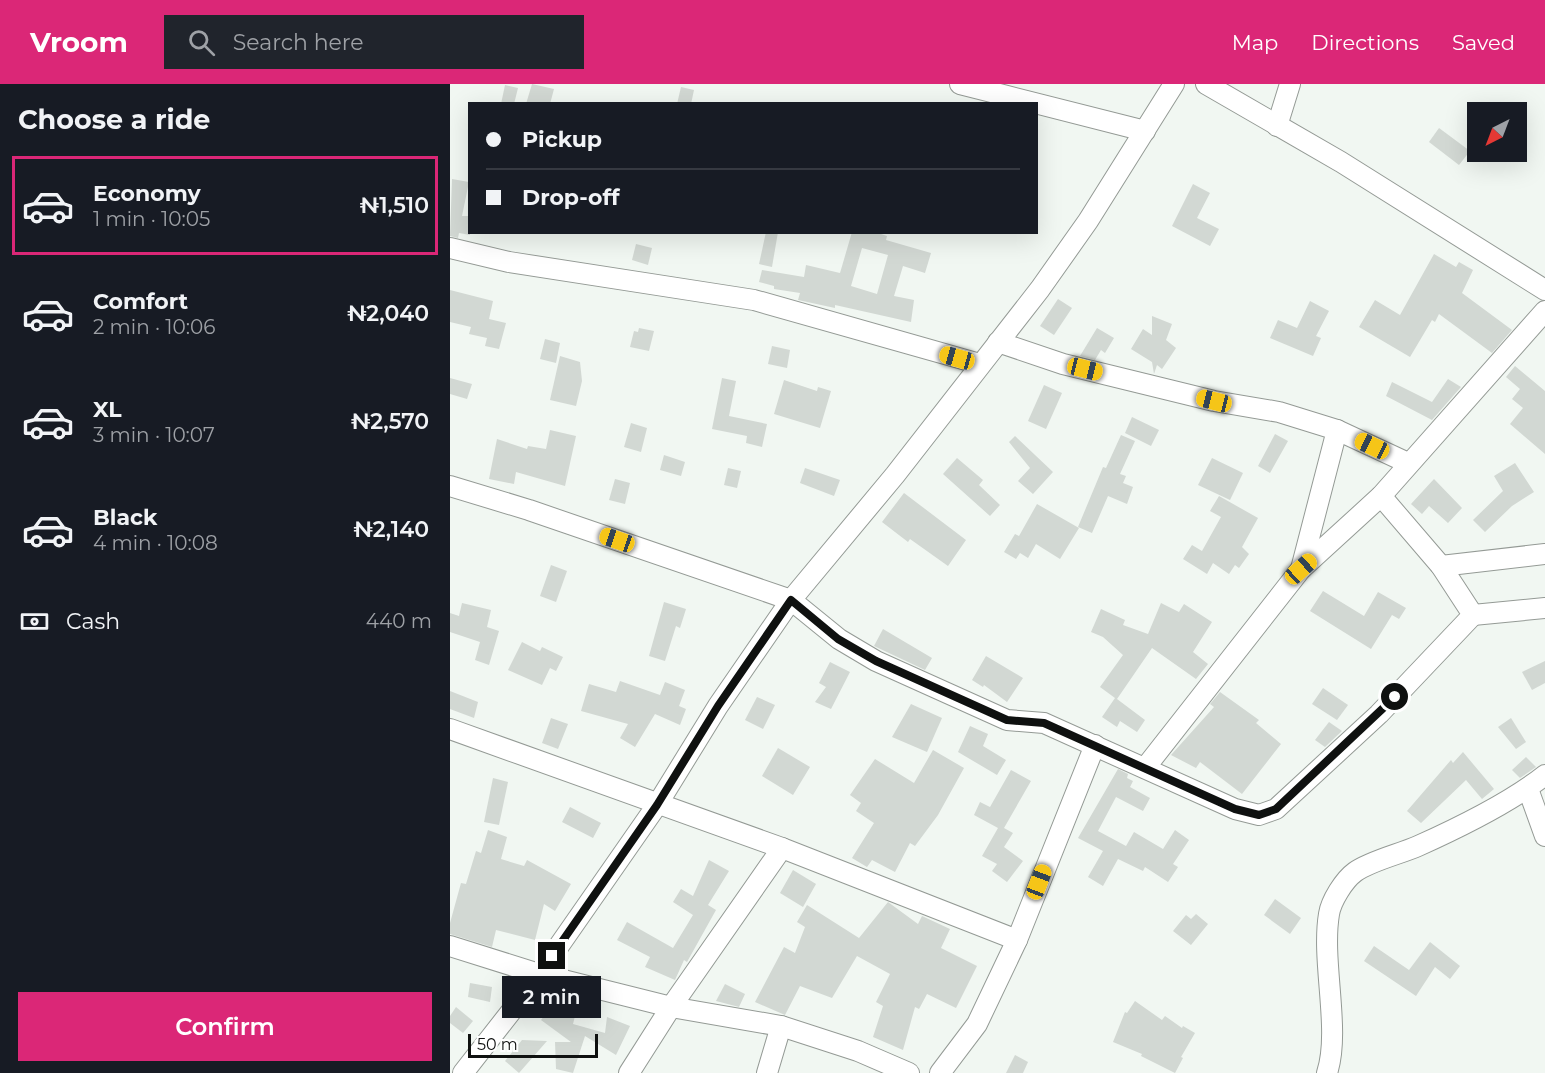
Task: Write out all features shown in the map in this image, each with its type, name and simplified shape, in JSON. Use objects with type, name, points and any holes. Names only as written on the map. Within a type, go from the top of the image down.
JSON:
[{"type":"street","points":[[960,84],[1031,102]]},
{"type":"street","points":[[463,1073],[539,974],[657,805],[718,706],[791,600],[895,476],[1088,221],[1174,84]]},
{"type":"street","points":[[1206,84],[1341,162],[1545,290]]},
{"type":"street","points":[[1277,126],[1290,84]]},
{"type":"street","points":[[1038,104],[1145,131]]},
{"type":"street","points":[[450,249],[509,262],[754,300],[980,364]]},
{"type":"street","points":[[1144,768],[1301,569],[1381,496],[1545,311]]},
{"type":"street","points":[[998,342],[1063,364],[1214,401],[1280,412],[1336,430],[1408,463]]},
{"type":"street","points":[[1301,569],[1336,430]]},
{"type":"street","points":[[450,486],[529,510],[791,600],[838,639],[876,661],[1007,720],[1044,723],[1235,809],[1259,815],[1276,809],[1379,714],[1473,615],[1545,608]]},
{"type":"street","points":[[1381,496],[1442,566],[1473,615]]},
{"type":"street","points":[[1442,566],[1545,555]]},
{"type":"street","points":[[450,729],[782,848],[1017,939]]},
{"type":"street","points":[[940,1073],[976,1024],[1017,939],[1095,745]]},
{"type":"street","points":[[1327,1073],[1331,1035],[1327,974],[1329,913],[1340,891],[1355,872],[1420,845],[1528,789],[1545,775]]},
{"type":"street","points":[[1528,789],[1545,836]]},
{"type":"street","points":[[629,1073],[670,1007],[782,848]]},
{"type":"street","points":[[450,946],[539,974],[670,1007],[781,1026],[858,1051],[909,1073]]},
{"type":"street","points":[[767,1073],[781,1026]]},
{"type":"building","points":[[532,84],[554,89],[551,102],[527,102]]},
{"type":"building","points":[[505,85],[518,88],[514,102],[501,102]]},
{"type":"building","points":[[681,87],[694,90],[691,102],[677,102]]},
{"type":"building","points":[[1439,128],[1467,149],[1467,155],[1459,165],[1429,142]]},
{"type":"building","points":[[452,179],[468,182],[462,216],[468,216],[468,234],[470,235],[459,233],[458,238],[450,236]]},
{"type":"building","points":[[1193,184],[1210,193],[1197,218],[1219,229],[1210,246],[1172,226]]},
{"type":"building","points":[[766,234],[778,234],[772,267],[759,264]]},
{"type":"building","points":[[851,234],[881,234],[887,236],[886,240],[931,253],[925,273],[903,266],[894,296],[914,300],[911,322],[835,305],[835,308],[798,300],[800,293],[774,289],[774,286],[759,282],[762,270],[804,277],[806,265],[840,273]],"holes":[[[862,248],[888,255],[877,294],[851,286]]]},
{"type":"building","points":[[636,244],[652,248],[648,265],[632,260]]},
{"type":"building","points":[[1434,254],[1456,267],[1459,262],[1473,270],[1462,293],[1512,330],[1492,353],[1439,314],[1435,322],[1432,320],[1410,357],[1359,327],[1375,300],[1400,315]]},
{"type":"building","points":[[450,290],[493,301],[489,319],[506,323],[499,349],[485,346],[487,338],[469,334],[471,327],[450,322]]},
{"type":"building","points":[[1058,299],[1072,308],[1054,335],[1040,326]]},
{"type":"building","points":[[1310,301],[1329,311],[1316,336],[1321,338],[1313,356],[1270,338],[1278,320],[1297,328]]},
{"type":"building","points":[[1152,316],[1172,324],[1166,340],[1176,348],[1162,369],[1157,365],[1154,374],[1152,362],[1131,349],[1143,329],[1152,335]]},
{"type":"building","points":[[639,328],[654,331],[649,351],[630,347],[634,331],[638,332]]},
{"type":"building","points":[[1097,328],[1114,338],[1105,353],[1101,350],[1095,360],[1080,356]]},
{"type":"building","points":[[545,339],[560,343],[556,363],[540,359]]},
{"type":"building","points":[[772,346],[790,350],[787,368],[768,364]]},
{"type":"building","points":[[560,356],[580,362],[582,381],[576,406],[550,400]]},
{"type":"building","points":[[1515,366],[1545,391],[1545,454],[1510,424],[1523,408],[1512,399],[1520,389],[1506,377]]},
{"type":"building","points":[[450,378],[472,384],[467,399],[450,394]]},
{"type":"building","points":[[722,378],[736,381],[729,416],[767,424],[762,447],[746,443],[747,436],[712,429]]},
{"type":"building","points":[[1448,379],[1461,387],[1432,420],[1386,396],[1392,382],[1432,402]]},
{"type":"building","points":[[784,380],[817,391],[818,387],[831,391],[820,428],[774,414]]},
{"type":"building","points":[[1044,385],[1062,393],[1046,429],[1028,421]]},
{"type":"building","points":[[1132,417],[1159,430],[1151,446],[1125,433]]},
{"type":"building","points":[[631,423],[647,428],[641,452],[624,447]]},
{"type":"building","points":[[550,430],[576,436],[565,486],[516,472],[514,484],[489,479],[497,439],[527,449],[528,446],[546,449]]},
{"type":"building","points":[[1275,434],[1288,441],[1270,473],[1258,466]]},
{"type":"building","points":[[1121,435],[1135,441],[1120,474],[1126,476],[1123,483],[1133,487],[1127,504],[1108,496],[1092,533],[1078,527],[1103,467],[1106,468]]},
{"type":"building","points":[[1015,436],[1053,472],[1033,494],[1018,481],[1030,468],[1009,442]]},
{"type":"building","points":[[664,455],[685,462],[681,476],[660,470]]},
{"type":"building","points":[[957,458],[983,480],[979,485],[1000,505],[990,516],[943,474]]},
{"type":"building","points":[[1212,458],[1243,473],[1230,500],[1198,485]]},
{"type":"building","points":[[1515,463],[1534,492],[1512,506],[1485,532],[1473,520],[1503,491],[1494,476]]},
{"type":"building","points":[[728,468],[741,471],[737,488],[724,485]]},
{"type":"building","points":[[805,468],[840,480],[834,496],[800,483]]},
{"type":"building","points":[[615,479],[630,483],[625,504],[609,500]]},
{"type":"building","points":[[1434,479],[1462,508],[1448,523],[1429,506],[1422,514],[1411,504]]},
{"type":"building","points":[[904,493],[966,540],[948,566],[910,539],[908,542],[882,522]]},
{"type":"building","points":[[1219,496],[1258,518],[1242,547],[1249,554],[1239,568],[1235,565],[1229,574],[1213,563],[1207,574],[1183,559],[1192,545],[1202,551],[1221,517],[1210,511]]},
{"type":"building","points":[[1037,504],[1079,528],[1060,559],[1036,544],[1028,558],[1020,553],[1016,559],[1004,552],[1015,534],[1019,536]]},
{"type":"building","points":[[551,565],[567,571],[556,602],[540,596]]},
{"type":"building","points":[[1323,591],[1364,616],[1378,592],[1406,608],[1399,619],[1392,615],[1371,649],[1310,611]]},
{"type":"building","points":[[664,602],[686,609],[680,628],[676,626],[665,661],[649,656]]},
{"type":"building","points":[[462,603],[491,610],[487,627],[499,631],[489,665],[475,660],[480,642],[450,632],[450,613],[459,616]]},
{"type":"building","points":[[1161,603],[1179,612],[1184,604],[1212,622],[1193,652],[1208,664],[1196,679],[1152,648],[1117,699],[1145,720],[1137,732],[1120,721],[1117,727],[1102,717],[1115,698],[1100,687],[1123,655],[1103,637],[1091,632],[1101,609],[1125,620],[1123,625],[1148,634]]},
{"type":"building","points":[[883,629],[932,658],[925,670],[874,646]]},
{"type":"building","points":[[522,642],[540,651],[542,647],[563,657],[556,671],[550,668],[542,685],[508,670]]},
{"type":"building","points":[[986,656],[1023,678],[1007,702],[984,685],[983,687],[972,680]]},
{"type":"building","points":[[1545,661],[1545,683],[1532,690],[1522,672]]},
{"type":"building","points":[[830,662],[850,672],[831,709],[815,702],[826,687],[819,683]]},
{"type":"building","points":[[620,681],[660,695],[665,682],[685,690],[679,706],[686,709],[680,725],[655,714],[635,747],[620,738],[628,724],[581,711],[589,684],[616,692]]},
{"type":"building","points":[[1323,688],[1348,705],[1337,720],[1312,704]]},
{"type":"building","points":[[450,691],[478,702],[474,718],[450,709]]},
{"type":"building","points":[[1220,692],[1259,720],[1256,723],[1281,744],[1242,794],[1200,762],[1196,768],[1171,755],[1214,707],[1210,704]]},
{"type":"building","points":[[757,697],[775,705],[763,729],[745,720]]},
{"type":"building","points":[[911,704],[942,718],[927,752],[892,737]]},
{"type":"building","points":[[551,718],[568,724],[558,749],[542,743]]},
{"type":"building","points":[[1511,718],[1526,742],[1516,749],[1498,727]]},
{"type":"building","points":[[1329,722],[1342,731],[1325,747],[1315,740]]},
{"type":"building","points":[[970,726],[988,734],[983,746],[1006,760],[997,775],[958,752]]},
{"type":"building","points":[[778,748],[810,767],[793,795],[762,776]]},
{"type":"building","points":[[933,750],[964,768],[938,815],[915,846],[910,843],[895,872],[872,860],[867,867],[852,858],[874,823],[856,811],[861,803],[850,795],[875,759],[914,783]]},
{"type":"building","points":[[1463,752],[1494,789],[1482,799],[1466,780],[1421,823],[1407,811],[1451,760],[1453,763]]},
{"type":"building","points":[[1526,757],[1536,767],[1520,778],[1512,770]]},
{"type":"building","points":[[1118,769],[1128,774],[1127,778],[1133,781],[1130,787],[1150,798],[1143,811],[1116,797],[1098,831],[1126,846],[1134,832],[1163,849],[1175,830],[1189,840],[1173,864],[1178,867],[1168,882],[1145,867],[1143,871],[1118,859],[1103,886],[1088,877],[1103,851],[1078,838]]},
{"type":"building","points":[[1011,770],[1031,781],[1004,828],[1013,833],[1004,847],[1023,861],[1007,882],[992,871],[997,864],[982,856],[998,828],[974,815],[980,802],[990,807]]},
{"type":"building","points":[[493,778],[508,782],[499,825],[484,822]]},
{"type":"building","points":[[570,807],[601,823],[593,838],[562,822]]},
{"type":"building","points":[[488,830],[507,837],[501,859],[524,866],[527,860],[571,884],[555,911],[544,904],[535,940],[496,930],[492,947],[450,934],[450,923],[461,883],[466,884],[476,851],[481,853]]},
{"type":"building","points":[[709,860],[729,871],[708,905],[716,910],[687,962],[684,960],[675,980],[645,967],[650,957],[617,940],[627,922],[673,948],[693,915],[673,902],[681,889],[693,896]]},
{"type":"building","points":[[793,870],[816,884],[803,907],[780,893]]},
{"type":"building","points":[[1275,899],[1301,918],[1290,934],[1264,915]]},
{"type":"building","points":[[888,902],[918,924],[922,916],[950,929],[941,948],[977,966],[956,1008],[927,994],[919,1009],[915,1007],[903,1050],[873,1037],[883,1006],[876,1002],[890,974],[857,956],[832,998],[800,986],[785,1015],[755,1002],[784,947],[795,953],[805,927],[797,922],[807,905],[859,938]]},
{"type":"building","points":[[1196,914],[1208,924],[1191,945],[1173,931],[1186,915],[1191,919]]},
{"type":"building","points":[[1430,942],[1460,966],[1450,979],[1435,967],[1416,996],[1364,961],[1374,946],[1409,970]]},
{"type":"building","points":[[470,983],[492,987],[490,1002],[468,997]]},
{"type":"building","points":[[725,984],[745,994],[739,1007],[716,1001]]},
{"type":"building","points":[[1135,1001],[1162,1020],[1165,1016],[1182,1028],[1183,1026],[1195,1033],[1175,1073],[1141,1056],[1142,1054],[1113,1042],[1125,1012],[1127,1013]]},
{"type":"building","points":[[555,1002],[577,1008],[573,1024],[605,1033],[607,1017],[630,1026],[616,1055],[585,1036],[573,1073],[556,1069],[555,1042],[571,1042],[541,1020]]},
{"type":"building","points":[[456,1007],[473,1021],[463,1033],[450,1023],[450,1016]]},
{"type":"building","points":[[522,1040],[547,1041],[519,1073],[505,1061]]},
{"type":"building","points":[[1015,1055],[1028,1062],[1023,1073],[1006,1073]]},
{"type":"route","points":[[552,956],[657,805],[718,706],[791,600],[838,639],[876,661],[1007,720],[1044,723],[1235,809],[1259,815],[1276,809],[1395,697]]}]
